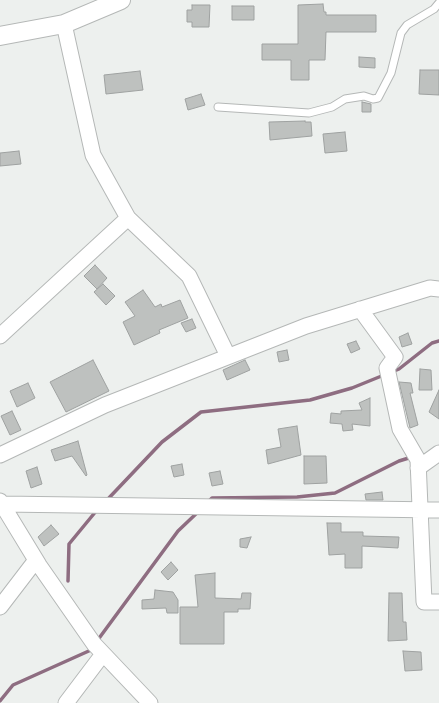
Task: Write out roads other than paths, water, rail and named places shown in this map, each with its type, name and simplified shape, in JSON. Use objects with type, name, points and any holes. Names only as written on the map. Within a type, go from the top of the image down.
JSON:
[{"type":"street","points":[[0,36],[64,24],[122,0]]},
{"type":"street","points":[[64,24],[93,155],[128,218],[189,276],[228,356]]},
{"type":"street","points":[[0,336],[128,218]]},
{"type":"street","points":[[0,455],[105,405],[306,326],[430,288],[439,289]]},
{"type":"street","points":[[360,309],[395,357],[387,368],[400,429],[418,460],[424,602],[439,602]]},
{"type":"street","points":[[418,468],[439,452]]},
{"type":"street","points":[[1,503],[439,510]]},
{"type":"street","points":[[1,503],[36,560],[94,644],[150,703]]},
{"type":"street","points":[[0,607],[36,560]]},
{"type":"street","points":[[66,703],[103,654]]},
{"type":"lane","points":[[218,107],[309,113],[332,107],[345,99],[364,96],[373,99],[378,98],[391,73],[401,33],[406,25],[434,9],[439,3]]},
{"type":"waterway","points":[[392,372],[399,369],[432,343],[439,341]]},
{"type":"waterway","points":[[107,500],[162,442],[201,412],[310,400],[352,388],[384,375]]},
{"type":"waterway","points":[[208,502],[212,498],[297,497],[335,493],[399,461],[412,457]]},
{"type":"waterway","points":[[68,581],[69,544],[97,510]]},
{"type":"waterway","points":[[97,641],[178,531],[199,511]]},
{"type":"waterway","points":[[0,701],[13,685],[91,650],[92,647]]}]
